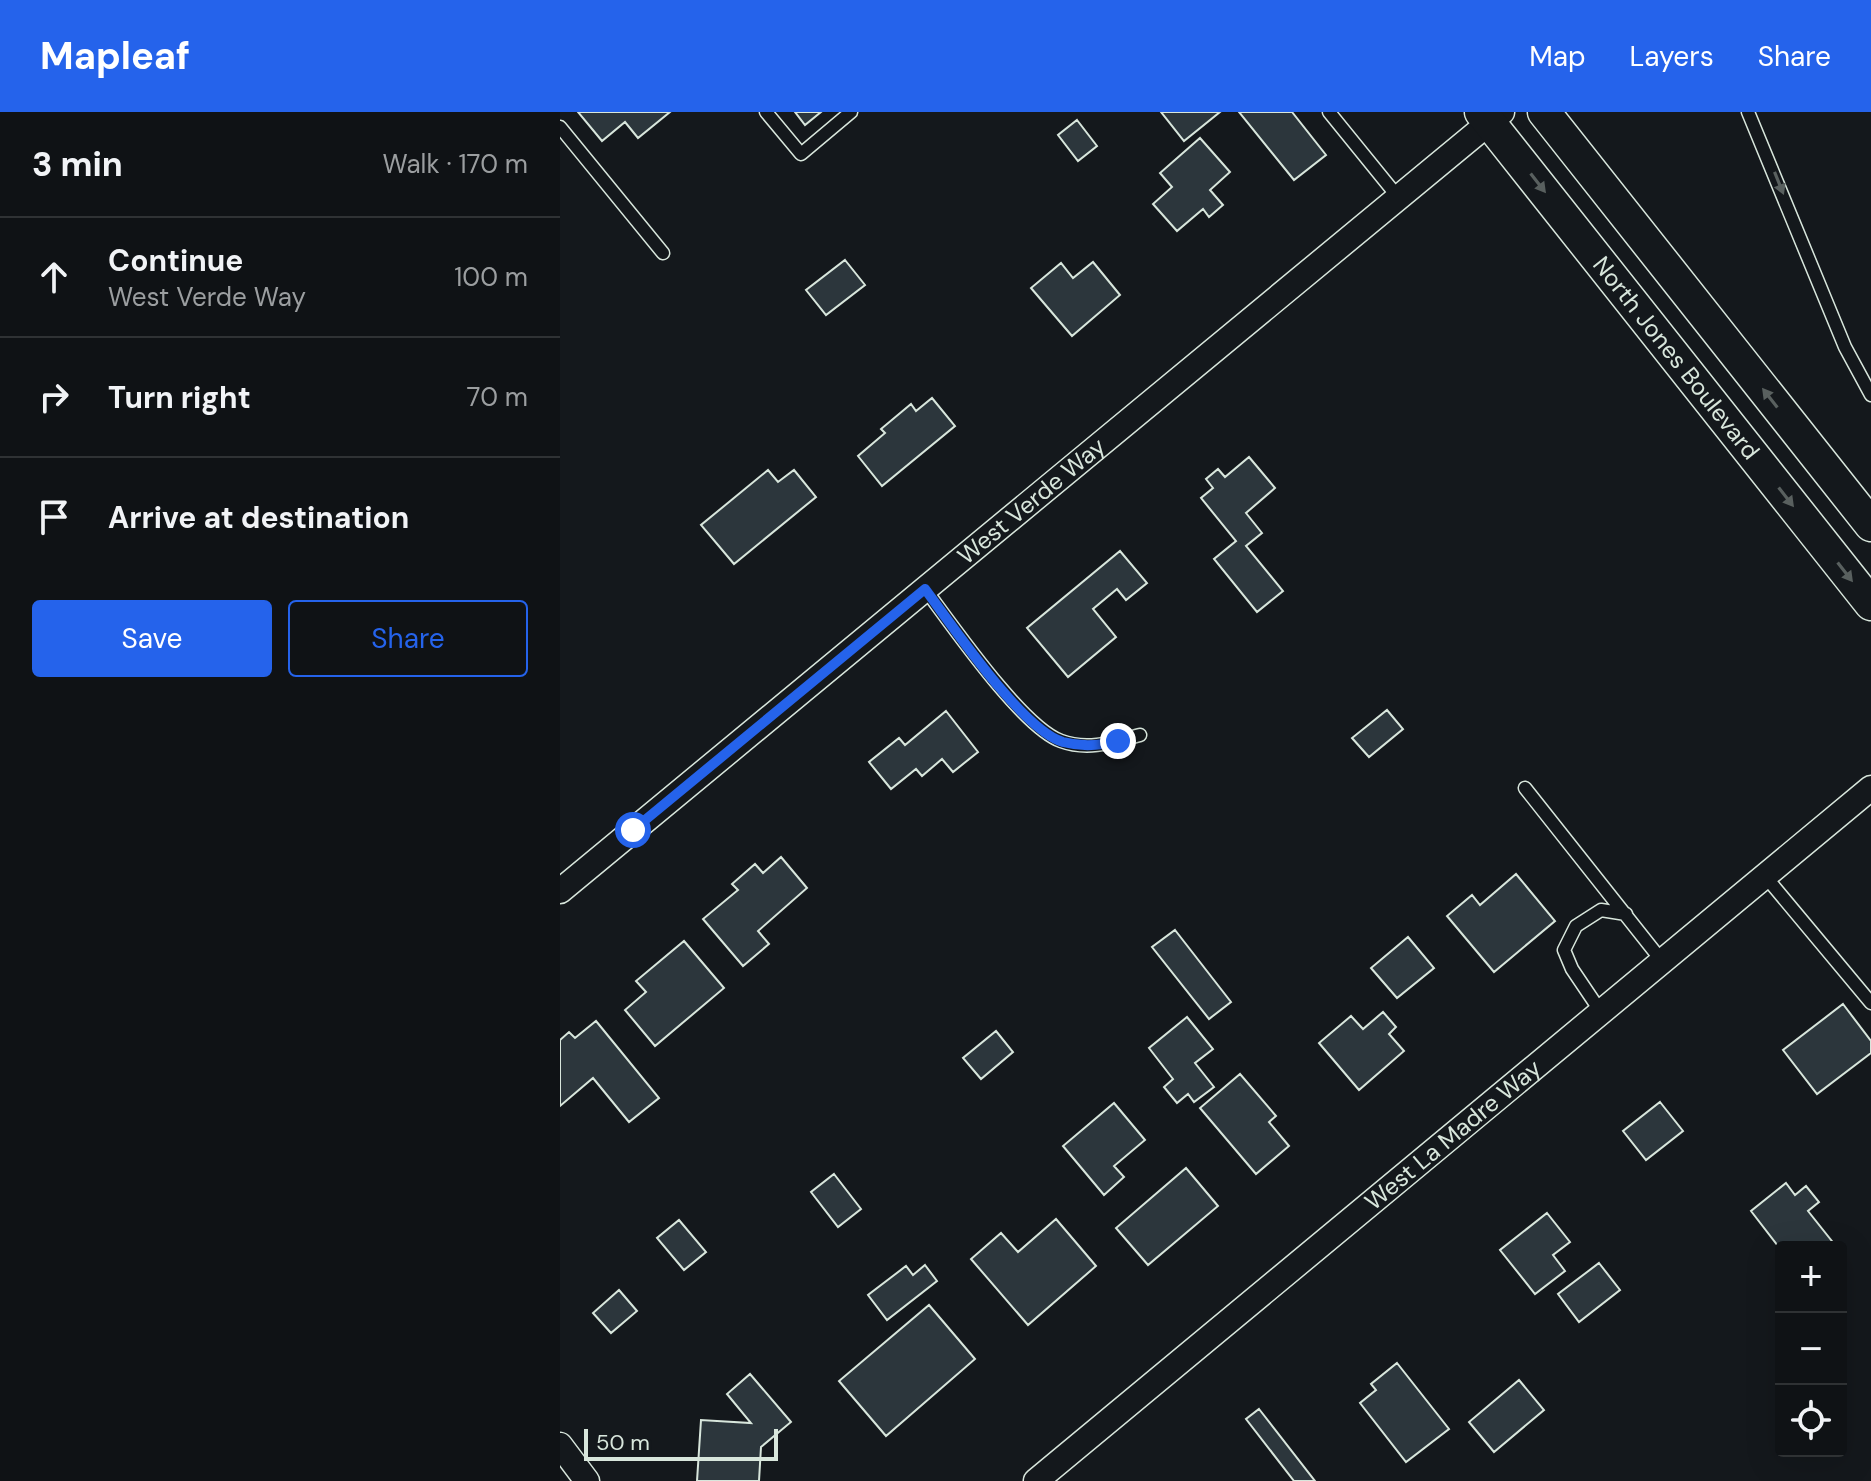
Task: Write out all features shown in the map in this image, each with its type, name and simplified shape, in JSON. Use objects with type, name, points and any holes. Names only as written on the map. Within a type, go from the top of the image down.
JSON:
[{"type":"main road","name":"North Jones Boulevard","points":[[1544,112],[1871,525]]},
{"type":"main road","name":"North Jones Boulevard","points":[[1491,115],[1871,604]]},
{"type":"street","name":"West Verde Way","points":[[560,891],[1398,197],[1491,115]]},
{"type":"street","name":"West La Madre Way","points":[[1036,1481],[1871,788]]},
{"type":"street","points":[[560,1445],[587,1481]]},
{"type":"lane","points":[[766,112],[801,154],[851,112]]},
{"type":"lane","points":[[1329,112],[1398,197]]},
{"type":"lane","points":[[1748,112],[1845,347],[1871,395]]},
{"type":"lane","points":[[560,127],[663,253]]},
{"type":"lane","points":[[925,589],[1011,701],[1060,741],[1096,747],[1140,735]]},
{"type":"lane","points":[[1525,788],[1662,961]]},
{"type":"lane","points":[[1765,876],[1871,1003]]},
{"type":"lane","points":[[1601,1012],[1564,950],[1576,926],[1601,910],[1626,914]]},
{"type":"building","points":[[578,112],[670,112],[638,138],[625,122],[602,141]]},
{"type":"building","points":[[795,112],[821,112],[805,125]]},
{"type":"building","points":[[1161,112],[1220,112],[1184,141]]},
{"type":"building","points":[[1239,112],[1292,112],[1326,155],[1294,180]]},
{"type":"building","points":[[1077,120],[1097,146],[1078,161],[1058,135]]},
{"type":"building","points":[[1200,138],[1230,172],[1210,190],[1223,205],[1209,217],[1203,209],[1177,231],[1153,204],[1172,187],[1160,173]]},
{"type":"building","points":[[845,260],[865,285],[826,315],[806,290]]},
{"type":"building","points":[[1093,262],[1120,295],[1072,336],[1031,288],[1061,263],[1073,278]]},
{"type":"building","points":[[932,398],[955,426],[882,486],[858,456],[885,433],[881,429],[911,404],[916,411]]},
{"type":"building","points":[[1249,457],[1275,488],[1246,513],[1262,533],[1246,546],[1283,591],[1257,612],[1214,559],[1236,541],[1201,498],[1213,488],[1206,479],[1218,469],[1225,477]]},
{"type":"building","points":[[768,470],[778,482],[794,470],[816,497],[734,564],[701,525]]},
{"type":"building","points":[[1120,551],[1147,583],[1126,600],[1117,589],[1093,609],[1116,637],[1068,677],[1027,628]]},
{"type":"building","points":[[1387,710],[1403,729],[1369,757],[1352,738]]},
{"type":"building","points":[[946,711],[978,752],[953,772],[942,759],[922,776],[916,769],[891,789],[869,762],[899,738],[905,745]]},
{"type":"building","points":[[781,857],[807,888],[758,931],[769,944],[743,966],[703,919],[738,890],[732,884],[755,864],[763,873]]},
{"type":"building","points":[[1516,874],[1555,921],[1494,972],[1447,916],[1472,895],[1480,905]]},
{"type":"building","points":[[1175,930],[1231,1002],[1209,1019],[1152,947]]},
{"type":"building","points":[[1408,937],[1434,968],[1397,998],[1371,968]]},
{"type":"building","points":[[684,941],[724,988],[655,1046],[625,1010],[646,992],[636,981]]},
{"type":"building","points":[[1843,1004],[1871,1041],[1871,1053],[1817,1094],[1783,1050]]},
{"type":"building","points":[[1383,1012],[1396,1027],[1389,1034],[1404,1051],[1359,1090],[1319,1043],[1351,1016],[1363,1029]]},
{"type":"building","points":[[1187,1017],[1213,1049],[1195,1063],[1214,1087],[1194,1102],[1188,1094],[1177,1103],[1164,1087],[1173,1079],[1149,1048]]},
{"type":"building","points":[[596,1021],[659,1098],[629,1122],[593,1078],[560,1106],[560,1040],[569,1032],[575,1038]]},
{"type":"building","points":[[996,1031],[1013,1052],[981,1079],[963,1058]]},
{"type":"building","points":[[1240,1074],[1276,1116],[1269,1122],[1289,1146],[1256,1174],[1200,1108]]},
{"type":"building","points":[[1660,1102],[1683,1131],[1646,1160],[1623,1131]]},
{"type":"building","points":[[1114,1103],[1145,1140],[1114,1166],[1124,1177],[1104,1195],[1063,1146]]},
{"type":"building","points":[[1186,1168],[1218,1206],[1148,1265],[1116,1228]]},
{"type":"building","points":[[834,1174],[861,1209],[838,1227],[811,1192]]},
{"type":"building","points":[[1786,1183],[1795,1195],[1806,1186],[1819,1202],[1808,1211],[1832,1241],[1775,1242],[1751,1211]]},
{"type":"building","points":[[1547,1213],[1570,1242],[1553,1255],[1565,1271],[1535,1294],[1500,1250]]},
{"type":"building","points":[[1056,1219],[1096,1266],[1028,1325],[971,1259],[1001,1233],[1018,1252]]},
{"type":"building","points":[[679,1220],[706,1252],[684,1270],[657,1238]]},
{"type":"building","points":[[1599,1263],[1620,1290],[1579,1322],[1558,1294]]},
{"type":"building","points":[[925,1265],[937,1281],[887,1320],[868,1295],[906,1266],[913,1275]]},
{"type":"building","points":[[619,1290],[637,1311],[611,1333],[593,1313]]},
{"type":"building","points":[[929,1305],[975,1359],[886,1436],[839,1381]]},
{"type":"building","points":[[1397,1363],[1449,1429],[1406,1462],[1360,1403],[1376,1390],[1371,1384]]},
{"type":"building","points":[[750,1374],[791,1422],[761,1447],[759,1481],[697,1481],[701,1420],[751,1423],[727,1394]]},
{"type":"building","points":[[1519,1380],[1544,1410],[1494,1452],[1469,1422]]},
{"type":"building","points":[[1259,1409],[1315,1481],[1294,1481],[1246,1419]]},
{"type":"route","points":[[633,830],[925,589],[1011,701],[1047,731],[1060,741],[1096,747],[1118,741]]}]
